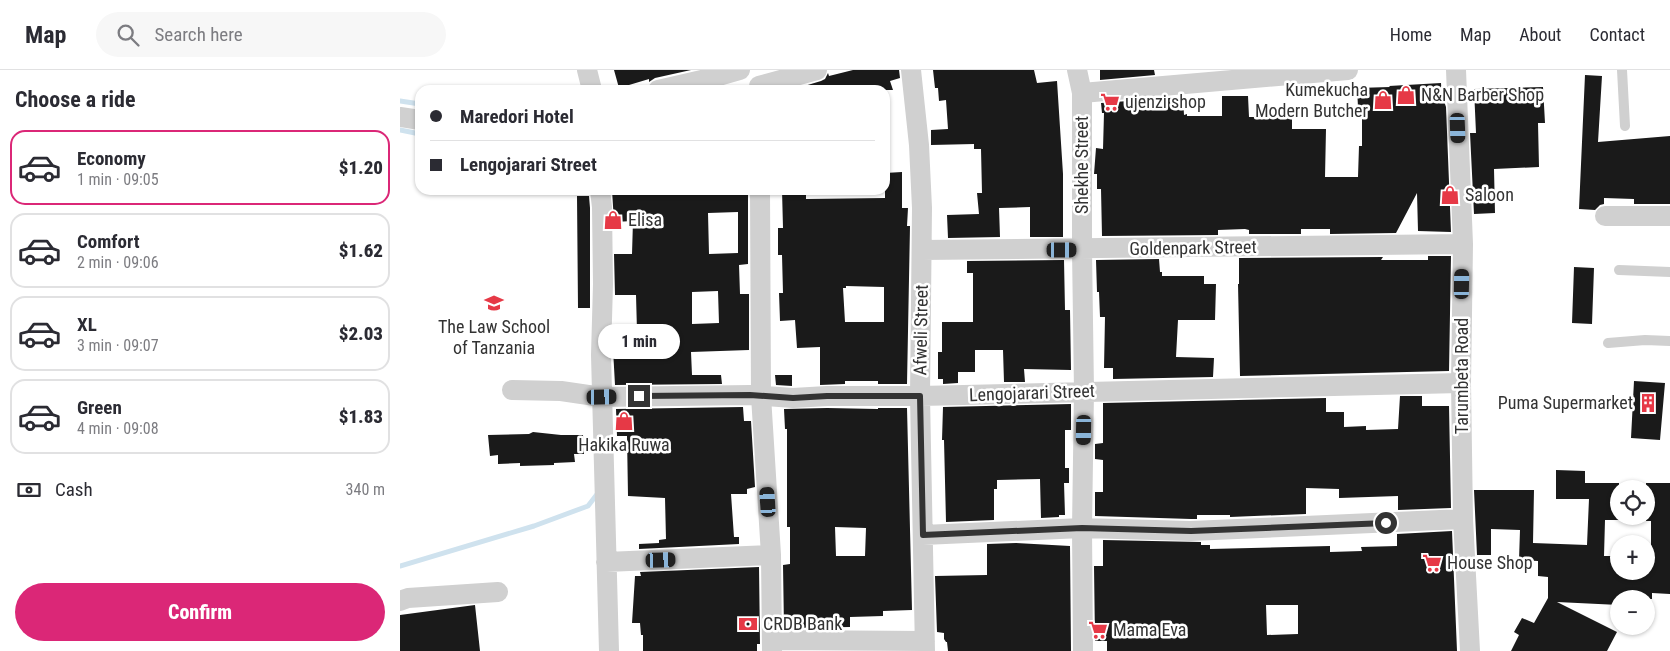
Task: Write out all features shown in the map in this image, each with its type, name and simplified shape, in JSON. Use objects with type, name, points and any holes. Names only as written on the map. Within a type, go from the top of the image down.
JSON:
[{"type":"street","points":[[587,70],[591,85]]},
{"type":"street","points":[[680,85],[740,70]]},
{"type":"street","points":[[758,82],[816,70]]},
{"type":"street","name":"Afweli Street","points":[[912,70],[919,145],[922,208],[920,396],[925,646]]},
{"type":"street","name":"Shekhe Street","points":[[1077,70],[1082,92],[1083,651]]},
{"type":"street","points":[[1082,92],[1348,70]]},
{"type":"street","name":"Tarumbeta Road","points":[[1456,70],[1463,244],[1463,519],[1470,651]]},
{"type":"street","points":[[400,117],[415,119]]},
{"type":"street","points":[[601,195],[603,284],[601,356],[609,651]]},
{"type":"street","points":[[760,195],[761,396],[771,555],[772,645],[925,646]]},
{"type":"street","points":[[1605,216],[1670,216]]},
{"type":"street","name":"Goldenpark Street","points":[[922,250],[1082,250],[1463,244]]},
{"type":"street","name":"Lengojarari Street","points":[[512,390],[561,392],[602,397],[761,396],[793,398],[1462,383]]},
{"type":"street","points":[[923,535],[1082,528],[1191,531],[1463,519]]},
{"type":"street","points":[[606,562],[771,555]]},
{"type":"street","points":[[400,601],[408,598],[498,592]]},
{"type":"lane","points":[[1622,70],[1625,126]]},
{"type":"lane","points":[[1619,270],[1670,272]]},
{"type":"lane","points":[[1608,343],[1645,340],[1670,341]]},
{"type":"building","points":[[614,70],[691,70],[655,78],[649,82],[649,79],[629,85],[618,85]]},
{"type":"building","points":[[853,70],[899,70],[900,78],[890,81],[893,90],[890,90],[890,85],[808,85],[825,79],[828,73],[829,76]]},
{"type":"building","points":[[933,70],[1034,70],[1037,83],[1057,81],[1063,174],[1063,237],[1030,237],[1030,207],[999,208],[1000,237],[948,238],[947,215],[979,214],[977,193],[982,193],[981,149],[974,149],[974,144],[931,145],[931,130],[948,129],[946,100],[939,101]]},
{"type":"building","points":[[1100,70],[1154,70],[1155,75],[1100,80]]},
{"type":"building","points":[[1585,75],[1602,76],[1598,142],[1670,136],[1670,204],[1634,204],[1634,199],[1604,198],[1604,204],[1595,210],[1579,209]]},
{"type":"building","points":[[1441,83],[1442,101],[1444,101],[1446,107],[1451,232],[1418,231],[1417,193],[1396,233],[1330,234],[1330,229],[1301,229],[1301,234],[1249,234],[1249,230],[1245,229],[1218,230],[1218,235],[1102,236],[1101,189],[1097,189],[1097,174],[1094,174],[1096,148],[1103,149],[1104,113],[1102,113],[1101,103],[1183,97],[1184,115],[1222,116],[1222,96],[1248,96],[1249,117],[1292,117],[1292,129],[1326,129],[1325,177],[1358,177],[1359,146],[1362,146],[1362,107],[1358,107],[1357,88]]},
{"type":"building","points":[[1543,87],[1545,123],[1538,123],[1539,167],[1494,169],[1495,213],[1474,214],[1470,133],[1476,133],[1474,89]]},
{"type":"building","points":[[902,172],[902,208],[908,208],[907,226],[910,226],[907,384],[878,384],[878,381],[845,381],[845,384],[820,385],[820,347],[797,348],[795,320],[780,321],[779,293],[783,293],[782,255],[778,255],[778,228],[783,228],[782,195],[806,195],[806,199],[885,198],[885,195],[890,195],[890,173]],"holes":[[[846,286],[884,287],[884,322],[845,322],[843,288],[846,288]]]},
{"type":"building","points":[[612,195],[748,195],[748,264],[739,265],[740,294],[749,294],[749,350],[691,352],[692,375],[721,375],[722,384],[615,385],[613,349],[619,349],[619,331],[637,331],[636,295],[615,295],[614,254],[632,254],[633,221],[614,222]],"holes":[[[738,212],[738,253],[709,254],[708,213]],[[718,291],[719,323],[692,324],[692,292]]]},
{"type":"building","points":[[577,196],[589,196],[590,308],[578,308]]},
{"type":"building","points":[[1428,256],[1451,256],[1449,371],[1240,376],[1239,258],[1383,257],[1381,260],[1428,260]]},
{"type":"building","points":[[1159,259],[1162,276],[1204,276],[1204,284],[1216,284],[1215,320],[1178,320],[1176,357],[1214,358],[1213,377],[1113,379],[1113,368],[1104,368],[1105,317],[1100,317],[1096,260]]},
{"type":"building","points":[[1064,260],[1065,310],[1070,310],[1071,370],[1024,369],[1025,382],[1004,382],[1003,350],[975,350],[975,372],[958,372],[958,383],[943,384],[943,379],[938,379],[938,352],[942,352],[942,322],[973,322],[973,273],[967,273],[967,261]]},
{"type":"building","points":[[1574,267],[1594,268],[1592,324],[1572,323]]},
{"type":"building","points":[[775,375],[792,375],[792,386],[776,385]]},
{"type":"building","name":"Puma Supermarket","points":[[1634,381],[1665,383],[1660,440],[1631,438]]},
{"type":"building","points":[[1400,396],[1422,396],[1422,406],[1449,406],[1451,508],[1398,510],[1398,496],[1339,498],[1339,489],[1306,488],[1306,514],[1230,517],[1230,515],[1197,515],[1197,519],[1095,516],[1095,492],[1103,492],[1103,460],[1095,459],[1095,444],[1103,443],[1103,403],[1326,398],[1326,412],[1344,412],[1344,427],[1366,426],[1366,430],[1398,429]]},
{"type":"building","points":[[1071,404],[1071,430],[1065,430],[1065,468],[1069,468],[1069,483],[1064,483],[1065,515],[1041,518],[1040,479],[997,480],[997,489],[994,489],[994,520],[946,522],[944,440],[942,440],[943,407]]},
{"type":"building","points":[[743,407],[744,421],[751,421],[755,487],[747,489],[747,494],[731,494],[734,537],[739,537],[739,544],[639,549],[639,544],[659,543],[659,540],[666,539],[665,498],[628,496],[627,436],[617,436],[616,409]]},
{"type":"building","points":[[907,408],[912,610],[883,611],[883,616],[850,617],[850,627],[784,628],[783,565],[790,564],[790,527],[787,527],[787,429],[785,429],[784,409]],"holes":[[[835,527],[866,528],[865,556],[836,556]]]},
{"type":"building","points":[[533,432],[583,435],[584,454],[574,454],[575,462],[520,466],[520,463],[498,464],[498,455],[490,456],[488,435],[529,434]]},
{"type":"building","points":[[1556,470],[1585,471],[1585,483],[1610,483],[1610,520],[1605,520],[1604,556],[1610,556],[1610,580],[1655,580],[1655,535],[1651,535],[1651,525],[1655,525],[1655,483],[1670,483],[1670,594],[1655,593],[1655,590],[1610,590],[1610,605],[1557,602],[1610,628],[1610,635],[1615,635],[1607,651],[1511,651],[1519,635],[1514,632],[1522,618],[1534,623],[1548,598],[1548,577],[1538,576],[1538,561],[1519,560],[1520,530],[1491,529],[1491,555],[1477,555],[1474,490],[1534,490],[1533,543],[1587,545],[1589,499],[1556,499]]},
{"type":"building","points":[[1452,531],[1457,651],[1107,651],[1107,641],[1095,641],[1094,566],[1103,566],[1103,540],[1201,542],[1201,545],[1210,545],[1210,549],[1330,546],[1330,552],[1362,551],[1361,547],[1397,546],[1397,534]],"holes":[[[1266,605],[1298,605],[1298,634],[1267,635]]]},
{"type":"building","points":[[1016,543],[1070,546],[1071,651],[948,651],[944,633],[937,632],[935,576],[987,575],[987,544]]},
{"type":"building","points":[[759,567],[760,644],[757,644],[757,651],[643,651],[643,635],[641,635],[640,623],[632,623],[635,576],[641,576],[640,572]]},
{"type":"building","points":[[475,605],[480,651],[400,651],[400,615]]},
{"type":"waterway","points":[[400,101],[415,103]]},
{"type":"waterway","points":[[400,130],[415,133]]},
{"type":"waterway","points":[[400,566],[534,526],[588,506],[598,493]]},
{"type":"place","name":"N&N Barber Shop","points":[[1406,95]]},
{"type":"place","name":"Kumekucha Modern Butcher","points":[[1383,100]]},
{"type":"place","name":"ujenzi shop","points":[[1110,102]]},
{"type":"place","name":"Saloon","points":[[1450,195]]},
{"type":"place","name":"Elisa","points":[[613,220]]},
{"type":"place","name":"The Law School of Tanzania","points":[[494,303]]},
{"type":"place","name":"Puma Supermarket","points":[[1648,403]]},
{"type":"place","name":"Hakika Ruwa","points":[[624,421]]},
{"type":"place","name":"House Shop","points":[[1432,563]]},
{"type":"place","name":"CRDB Bank","points":[[748,624]]},
{"type":"place","name":"Mama Eva","points":[[1098,630]]},
{"type":"route","points":[[639,396],[750,395],[793,398],[920,396],[923,535],[1082,528],[1191,531],[1386,523]]}]
